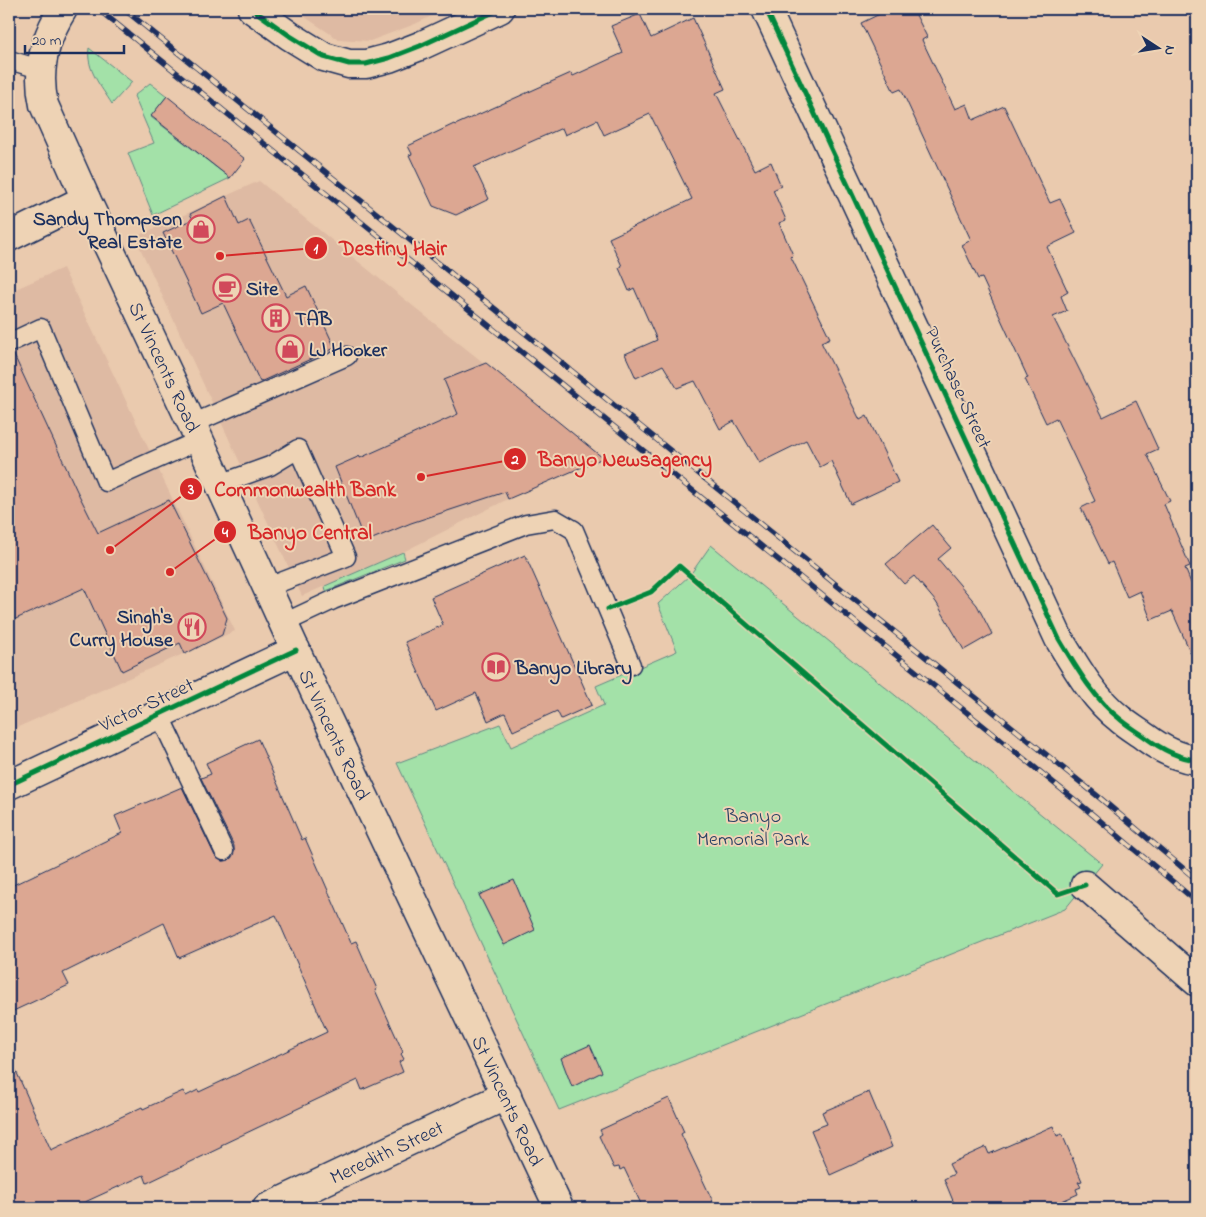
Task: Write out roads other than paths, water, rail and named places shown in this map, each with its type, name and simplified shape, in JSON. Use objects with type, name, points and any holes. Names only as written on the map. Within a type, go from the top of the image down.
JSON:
[{"type":"street","name":"St Vincents Road","points":[[63,9],[46,40],[40,69],[41,92],[44,105],[296,650],[559,1208]]},
{"type":"street","points":[[252,9],[316,52],[336,62],[349,64],[366,64],[390,58],[500,9]]},
{"type":"street","name":"Purchase Street","points":[[766,9],[1059,639],[1079,671],[1119,719],[1163,749],[1181,757],[1197,760]]},
{"type":"street","points":[[9,237],[86,199]]},
{"type":"street","name":"Victor Street","points":[[9,785],[296,650]]},
{"type":"street","points":[[1085,885],[1197,982]]},
{"type":"street","name":"Meredith Street","points":[[267,1208],[507,1095]]},
{"type":"lane","points":[[9,60],[40,69]]},
{"type":"lane","points":[[9,343],[41,328],[106,482],[196,432],[347,356]]},
{"type":"lane","points":[[220,484],[270,466],[298,449],[346,557],[268,587]]},
{"type":"lane","points":[[284,623],[333,600],[517,527],[555,519],[574,530],[631,665]]},
{"type":"lane","points":[[159,714],[224,851]]},
{"type":"railway","points":[[98,9],[1086,809],[1197,902]]},
{"type":"railway","points":[[124,9],[1100,798],[1197,880]]},
{"type":"place","name":"Sandy Thompson Real Estate","points":[[201,229]]},
{"type":"place","name":"Destiny Hair","points":[[220,256]]},
{"type":"place","name":"Site","points":[[227,288]]},
{"type":"place","name":"TAB","points":[[276,318]]},
{"type":"place","name":"LJ Hooker","points":[[290,349]]},
{"type":"place","name":"Banyo Newsagency","points":[[421,477]]},
{"type":"place","name":"Commonwealth Bank","points":[[110,550]]},
{"type":"place","name":"Banyo Central","points":[[170,572]]},
{"type":"place","name":"Singh's Curry House","points":[[192,627]]},
{"type":"place","name":"Banyo Library","points":[[496,667]]},
{"type":"park label","name":"Banyo Memorial Park","points":[[753,826]]}]
